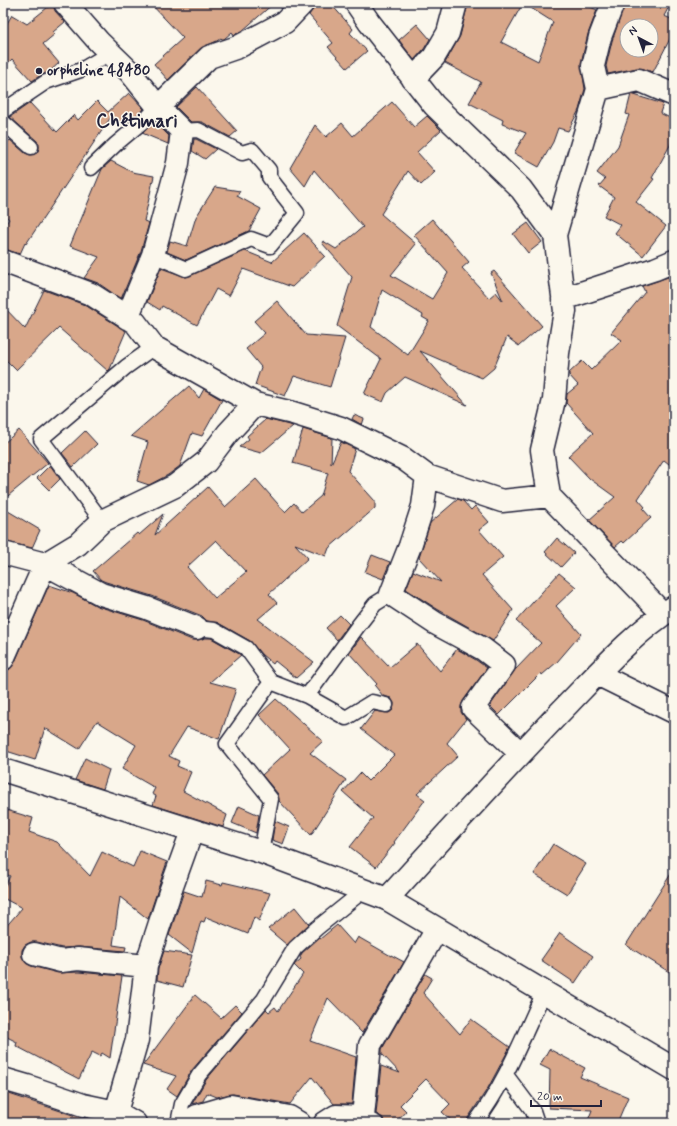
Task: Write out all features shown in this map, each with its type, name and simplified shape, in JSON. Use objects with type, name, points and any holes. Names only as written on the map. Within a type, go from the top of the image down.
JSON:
[{"type":"street","points":[[65,3],[110,53],[130,72],[158,107],[182,131],[178,163],[153,255],[127,318]]},
{"type":"street","points":[[158,107],[209,57],[238,47],[285,22],[303,3]]},
{"type":"street","points":[[356,3],[413,80],[434,105],[520,189],[555,235]]},
{"type":"street","points":[[413,80],[434,57],[448,33],[456,3]]},
{"type":"street","points":[[387,899],[520,753],[617,653],[669,610],[549,496],[542,450],[554,400],[558,353],[565,311],[555,235],[598,89],[593,66],[600,37],[613,3]]},
{"type":"street","points":[[598,89],[639,80],[674,95]]},
{"type":"street","points":[[3,261],[92,294],[135,322],[154,347],[255,404],[341,428],[404,458],[427,476],[502,500],[549,496]]},
{"type":"street","points":[[563,299],[655,269],[674,261]]},
{"type":"street","points":[[3,659],[45,564],[78,544],[102,522],[175,486],[206,462],[228,433],[255,404]]},
{"type":"street","points":[[427,476],[423,506],[410,546],[391,594],[435,623],[483,649],[504,666],[473,708],[520,753]]},
{"type":"street","points":[[3,553],[45,564],[101,594],[147,608],[197,628]]},
{"type":"street","points":[[597,674],[674,712]]},
{"type":"street","points":[[3,770],[261,852],[387,899],[674,1070]]},
{"type":"street","points":[[114,1117],[137,1040],[146,966],[192,831]]},
{"type":"street","points":[[325,1123],[336,1116],[369,1120],[370,1045],[437,929]]},
{"type":"street","points":[[34,954],[61,961],[78,960],[146,966]]},
{"type":"street","points":[[3,1079],[135,1123]]},
{"type":"street","points":[[186,1123],[197,1116],[231,1106],[289,1117],[299,1123]]},
{"type":"lane","points":[[3,111],[46,82],[81,70],[110,53]]},
{"type":"lane","points":[[91,168],[158,107]]},
{"type":"lane","points":[[3,122],[31,147]]},
{"type":"lane","points":[[153,255],[186,269],[251,239],[270,246],[296,213],[269,177],[269,170],[252,150],[242,153],[198,130],[182,131]]},
{"type":"lane","points":[[102,522],[41,439],[126,367],[154,347]]},
{"type":"lane","points":[[307,696],[362,620],[376,604],[391,594]]},
{"type":"lane","points":[[197,628],[214,630],[246,648],[271,682],[307,696],[346,718],[372,702],[386,704]]},
{"type":"lane","points":[[261,852],[271,799],[227,744],[271,682]]},
{"type":"lane","points":[[178,1123],[182,1104],[199,1075],[264,999],[295,948],[363,890]]},
{"type":"lane","points":[[475,1123],[486,1110],[506,1075],[544,992]]},
{"type":"lane","points":[[506,1075],[533,1111],[537,1123]]},
{"type":"building","points":[[53,3],[55,11],[65,22],[53,32],[55,34],[43,44],[59,63],[49,72],[32,81],[12,59],[3,68],[3,30],[12,15],[27,24]]},
{"type":"building","points":[[150,3],[274,3],[242,31],[234,35],[232,32],[224,39],[221,38],[201,48],[168,80],[154,64],[183,38]]},
{"type":"building","points":[[315,3],[330,3],[353,29],[350,33],[367,51],[347,68],[328,47],[333,43],[309,15],[315,6]]},
{"type":"building","points":[[468,3],[523,3],[582,3],[597,10],[588,34],[581,63],[585,89],[579,110],[568,131],[558,128],[553,142],[539,167],[514,153],[526,133],[502,124],[503,120],[469,103],[481,82],[445,63],[460,36]],"holes":[[[523,3],[553,22],[538,61],[501,42]]]},
{"type":"building","points":[[625,3],[671,3],[664,16],[674,20],[674,31],[653,72],[637,68],[608,74],[606,66],[619,21],[619,58],[659,58],[659,18],[620,18]]},
{"type":"building","points":[[417,24],[430,39],[424,49],[414,60],[399,40]]},
{"type":"building","points":[[197,87],[237,131],[230,137],[202,122],[191,122],[176,107]]},
{"type":"building","points":[[129,93],[144,109],[125,125],[111,117],[26,244],[25,243],[20,254],[3,249],[3,228],[9,219],[3,214],[3,146],[10,140],[25,153],[30,155],[37,153],[39,148],[37,141],[10,117],[30,103],[57,132],[74,115],[78,120],[97,101],[108,112]]},
{"type":"building","points":[[631,94],[663,104],[660,113],[674,120],[674,138],[652,178],[654,179],[636,202],[666,226],[643,256],[615,233],[621,225],[604,216],[614,197],[599,186],[605,179],[597,173],[618,146],[629,115],[626,114]]},
{"type":"building","points":[[392,102],[414,127],[427,116],[441,130],[417,152],[435,172],[421,185],[408,171],[381,214],[416,244],[391,275],[432,299],[448,273],[414,235],[432,219],[469,262],[462,268],[489,298],[496,292],[503,301],[491,273],[494,271],[542,326],[519,346],[507,337],[494,368],[482,378],[420,351],[467,405],[405,377],[387,393],[383,402],[364,394],[381,359],[337,326],[352,277],[322,243],[323,241],[336,249],[363,227],[314,170],[305,186],[290,168],[315,125],[326,137],[342,123],[353,136]],"holes":[[[382,290],[423,315],[422,317],[429,321],[408,355],[371,327]]]},
{"type":"building","points":[[155,122],[169,136],[168,144],[142,133]]},
{"type":"building","points":[[194,139],[216,149],[205,159],[192,151]]},
{"type":"building","points":[[111,161],[132,172],[154,176],[144,221],[149,223],[141,251],[121,299],[98,283],[84,278],[99,257],[70,246],[102,169]]},
{"type":"building","points":[[215,187],[240,191],[237,196],[261,209],[249,231],[186,260],[167,252],[170,241],[187,246],[196,217]]},
{"type":"building","points":[[528,223],[542,242],[528,253],[513,234]]},
{"type":"building","points":[[304,233],[325,256],[292,287],[243,269],[229,296],[216,289],[197,325],[162,306],[160,310],[147,302],[161,268],[186,277],[245,251],[272,262]]},
{"type":"building","points":[[674,275],[674,468],[664,460],[638,499],[645,507],[643,509],[651,518],[624,543],[622,541],[615,547],[589,520],[615,497],[590,479],[568,456],[593,433],[566,403],[567,394],[578,385],[569,373],[582,361],[591,370],[622,340],[611,333],[645,292],[642,286]]},
{"type":"building","points":[[44,290],[85,305],[126,331],[108,371],[59,328],[16,370],[3,357],[3,306],[25,329]]},
{"type":"building","points":[[277,301],[306,335],[345,338],[330,387],[294,376],[285,396],[255,385],[261,367],[246,349],[265,333],[254,321]]},
{"type":"building","points":[[189,386],[199,398],[204,389],[222,400],[202,436],[192,433],[180,466],[168,475],[149,485],[137,481],[148,442],[131,436]]},
{"type":"building","points":[[354,415],[364,419],[362,425],[352,419]]},
{"type":"building","points":[[266,419],[293,426],[261,453],[239,447],[249,439],[247,436]]},
{"type":"building","points":[[303,429],[332,438],[331,464],[341,442],[355,449],[348,471],[375,501],[375,508],[329,548],[326,556],[295,544],[308,558],[269,594],[277,603],[258,619],[314,662],[296,678],[275,661],[273,664],[262,655],[250,641],[218,623],[207,621],[202,616],[152,596],[101,580],[93,571],[137,533],[139,535],[163,514],[155,535],[208,487],[225,507],[256,479],[285,512],[294,503],[302,512],[321,496],[328,473],[293,463]],"holes":[[[216,540],[246,572],[215,598],[187,567]]]},
{"type":"building","points":[[19,430],[48,463],[3,500],[3,444]]},
{"type":"building","points":[[85,431],[97,444],[73,467],[62,453]]},
{"type":"building","points":[[50,465],[60,479],[49,490],[37,478]]},
{"type":"building","points":[[458,499],[463,501],[471,510],[475,506],[489,522],[479,530],[503,557],[482,575],[513,610],[493,641],[437,609],[406,589],[413,571],[441,582],[419,558],[430,523]]},
{"type":"building","points":[[3,508],[40,530],[32,548],[3,541]]},
{"type":"building","points":[[557,538],[574,553],[561,567],[545,552]]},
{"type":"building","points":[[372,555],[390,562],[383,579],[365,572]]},
{"type":"building","points":[[559,573],[576,587],[556,606],[581,634],[557,662],[542,675],[541,673],[499,715],[490,706],[515,670],[541,643],[516,621]]},
{"type":"building","points":[[49,585],[73,593],[97,606],[143,620],[192,640],[211,638],[241,655],[210,682],[236,689],[219,739],[187,727],[169,756],[179,761],[177,766],[191,772],[183,791],[227,815],[223,827],[153,805],[156,796],[152,794],[155,788],[122,769],[136,745],[97,721],[79,749],[45,728],[35,760],[3,750],[3,672],[10,669],[14,664]]},
{"type":"building","points":[[340,615],[349,624],[337,640],[326,628]]},
{"type":"building","points":[[361,637],[390,667],[417,644],[440,671],[457,649],[487,668],[463,701],[461,712],[466,719],[447,743],[458,756],[417,794],[425,800],[376,867],[350,847],[373,818],[343,792],[360,773],[368,781],[394,755],[361,729],[375,711],[389,713],[393,710],[394,703],[391,698],[383,696],[375,686],[377,684],[349,653]]},
{"type":"building","points":[[276,699],[323,741],[310,753],[346,780],[311,835],[279,801],[278,794],[262,775],[290,749],[259,715]]},
{"type":"building","points":[[85,758],[109,770],[103,789],[75,780]]},
{"type":"building","points":[[239,806],[259,815],[256,833],[232,823]]},
{"type":"building","points":[[3,809],[33,818],[29,832],[57,842],[90,876],[102,852],[133,867],[140,851],[167,862],[148,919],[120,897],[113,945],[126,947],[125,951],[79,947],[62,948],[37,942],[31,942],[25,945],[22,950],[22,957],[26,963],[31,966],[58,973],[78,972],[122,976],[110,1058],[102,1053],[100,1056],[92,1052],[79,1079],[16,1046],[17,1042],[3,1035],[3,930],[22,908],[3,898],[3,890],[10,876],[3,873]]},
{"type":"building","points":[[275,821],[289,827],[283,844],[272,840]]},
{"type":"building","points":[[553,844],[586,864],[567,894],[534,874]]},
{"type":"building","points":[[674,869],[674,975],[626,945]]},
{"type":"building","points":[[206,881],[222,885],[223,882],[270,893],[259,921],[254,917],[248,934],[206,917],[204,922],[201,921],[192,953],[169,935],[184,891],[202,897]]},
{"type":"building","points":[[295,907],[309,924],[287,945],[268,929]]},
{"type":"building","points":[[337,925],[354,944],[358,937],[404,962],[362,1033],[328,998],[310,1041],[356,1057],[352,1104],[334,1104],[312,1077],[290,1104],[233,1094],[217,1097],[207,1093],[203,1101],[192,1104],[206,1080],[266,1009],[269,1012],[275,1007],[278,1011],[303,974],[294,965],[301,959],[300,957],[302,953]]},
{"type":"building","points":[[560,933],[593,956],[575,983],[541,960]]},
{"type":"building","points":[[164,951],[192,955],[183,987],[157,980],[158,969]]},
{"type":"building","points":[[425,974],[432,978],[423,993],[460,1034],[471,1019],[510,1047],[488,1088],[468,1118],[467,1123],[454,1123],[442,1112],[450,1104],[426,1079],[400,1105],[406,1111],[395,1123],[384,1123],[383,1118],[376,1114],[381,1066],[400,1073],[382,1054],[382,1049]]},
{"type":"building","points":[[195,995],[221,1018],[235,1005],[242,1012],[192,1070],[177,1096],[167,1089],[176,1076],[143,1065]]},
{"type":"building","points":[[549,1049],[585,1068],[580,1077],[628,1097],[617,1123],[587,1123],[592,1110],[549,1108],[550,1070],[540,1065]]},
{"type":"building","points":[[3,1092],[88,1120],[88,1123],[3,1123]]},
{"type":"place","name":"orpheline 48480","points":[[39,71]]},
{"type":"district","name":"Chétimari","points":[[137,121]]}]
